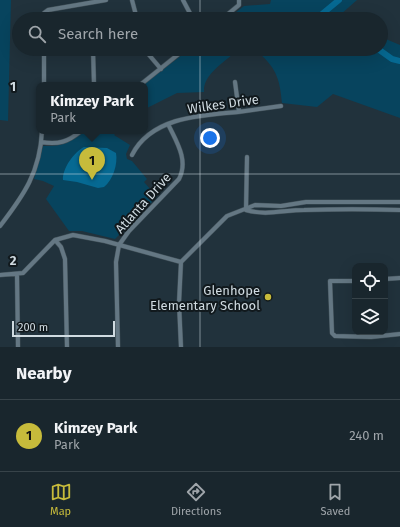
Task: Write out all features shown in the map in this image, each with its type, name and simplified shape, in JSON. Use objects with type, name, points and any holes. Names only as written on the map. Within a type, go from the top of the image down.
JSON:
[{"type":"street","points":[[45,12],[48,10],[106,0]]},
{"type":"street","points":[[132,0],[135,12]]},
{"type":"street","points":[[182,0],[189,12]]},
{"type":"street","points":[[229,12],[239,2]]},
{"type":"street","points":[[44,56],[44,82]]},
{"type":"street","points":[[93,56],[94,82]]},
{"type":"street","points":[[150,56],[161,69]]},
{"type":"street","points":[[144,82],[177,56]]},
{"type":"street","points":[[235,82],[239,112]]},
{"type":"street","name":"Wilkes Drive","points":[[132,155],[140,142],[168,124],[190,117],[281,106]]},
{"type":"street","name":"Atlanta Drive","points":[[118,347],[116,277],[119,245],[129,231],[164,196],[181,175],[183,165],[182,155],[168,124]]},
{"type":"street","points":[[0,226],[30,184],[37,166],[42,134]]},
{"type":"street","points":[[41,142],[64,142],[76,134]]},
{"type":"street","points":[[246,210],[247,158]]},
{"type":"street","points":[[310,202],[310,210]]},
{"type":"street","points":[[181,347],[179,303],[181,262],[227,216],[246,210],[255,205],[281,206],[310,202],[400,202]]},
{"type":"street","points":[[342,202],[342,210]]},
{"type":"street","points":[[374,202],[374,209]]},
{"type":"street","points":[[246,210],[256,213],[310,210],[400,210]]},
{"type":"street","points":[[0,275],[17,274],[26,270],[55,240],[73,235],[119,245],[181,262]]},
{"type":"street","points":[[55,240],[61,247],[65,259],[67,347]]},
{"type":"street","points":[[17,274],[18,347]]},
{"type":"street","points":[[388,278],[400,278]]},
{"type":"street","points":[[352,281],[330,281],[331,330],[335,336],[371,337],[400,334]]},
{"type":"shaded area","points":[[0,0],[11,0],[8,121],[0,120]]},
{"type":"shaded area","points":[[271,0],[357,0],[343,12],[236,12],[244,6],[270,4]]},
{"type":"shaded area","points":[[388,40],[400,45],[400,118],[333,94],[317,107],[282,103],[277,76],[262,56],[388,56]]},
{"type":"shaded area","points":[[181,56],[231,56],[210,75],[204,92],[177,93],[148,108],[148,82],[146,82]]},
{"type":"shaded area","points":[[79,134],[115,134],[114,135],[130,145],[126,154],[127,159],[132,161],[147,179],[144,182],[157,197],[115,239],[82,231],[69,231],[46,199],[54,186],[34,179],[43,146],[65,143]]},
{"type":"shaded area","points":[[84,147],[107,148],[116,153],[114,172],[104,187],[98,188],[63,180],[64,171],[69,161],[80,149]]},
{"type":"waterway","points":[[324,12],[339,0]]},
{"type":"waterway","points":[[388,56],[400,61]]},
{"type":"place","name":"Kimzey Park","points":[[92,180]]},
{"type":"place","name":"Glenhope Elementary School","points":[[268,297]]}]
